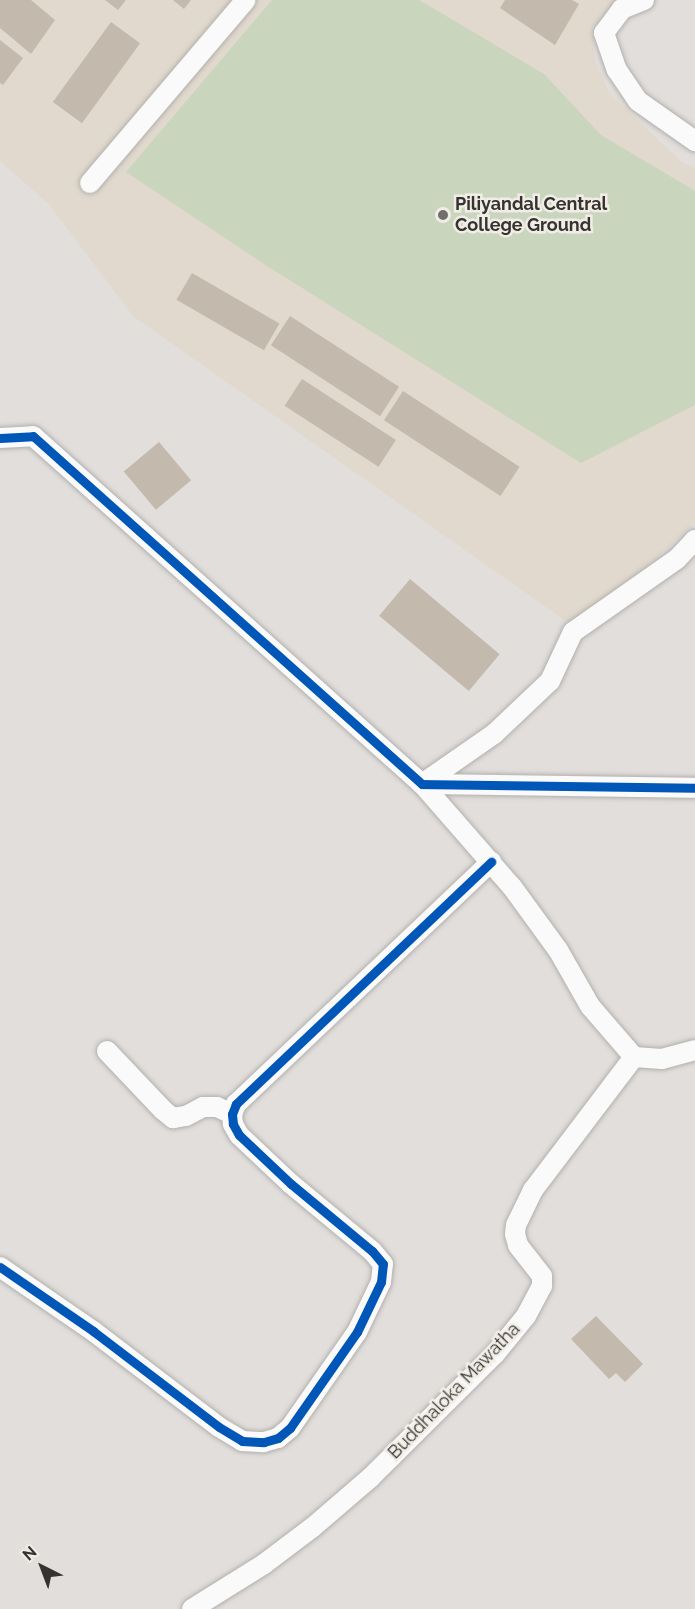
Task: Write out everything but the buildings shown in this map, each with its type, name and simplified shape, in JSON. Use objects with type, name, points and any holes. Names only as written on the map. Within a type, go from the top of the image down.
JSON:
[{"type":"street","points":[[90,183],[246,0]]},
{"type":"street","points":[[644,0],[622,9],[604,33],[617,70],[638,101],[695,141]]},
{"type":"street","points":[[0,438],[33,436],[422,784],[491,862],[558,951],[590,1006],[634,1057],[662,1059],[695,1050]]},
{"type":"street","points":[[422,784],[494,734],[550,681],[573,632],[677,559],[695,540]]},
{"type":"street","points":[[422,784],[695,788]]},
{"type":"street","points":[[0,1267],[93,1331],[219,1427],[242,1441],[264,1443],[278,1438],[290,1428],[357,1332],[381,1282],[383,1264],[372,1251],[291,1184],[239,1135],[233,1125],[232,1114],[236,1104],[491,862]]},
{"type":"street","points":[[107,1051],[173,1118],[186,1116],[204,1107],[218,1107],[232,1114]]},
{"type":"street","name":"Buddhaloka Mawatha","points":[[192,1609],[264,1564],[313,1527],[370,1478],[495,1354],[526,1316],[542,1286],[542,1276],[518,1245],[515,1234],[516,1225],[533,1190],[634,1057]]},
{"type":"shaded area","points":[[0,0],[616,0],[592,27],[595,60],[610,94],[683,163],[695,167],[695,522],[657,558],[570,624],[133,316],[48,203],[0,161]]},
{"type":"green space","name":"Piliyandal Central College Ground","points":[[272,0],[419,0],[544,74],[601,135],[695,191],[695,405],[581,463],[264,264],[126,172]]},
{"type":"cycle path","points":[[0,438],[33,436],[422,784],[695,788]]},
{"type":"cycle path","points":[[0,1267],[93,1331],[219,1427],[242,1441],[264,1442],[278,1438],[290,1428],[357,1332],[381,1282],[383,1264],[372,1251],[291,1184],[239,1135],[233,1124],[232,1114],[236,1104],[491,862]]},
{"type":"place","name":"Piliyandal Central College Ground","points":[[443,215]]}]
